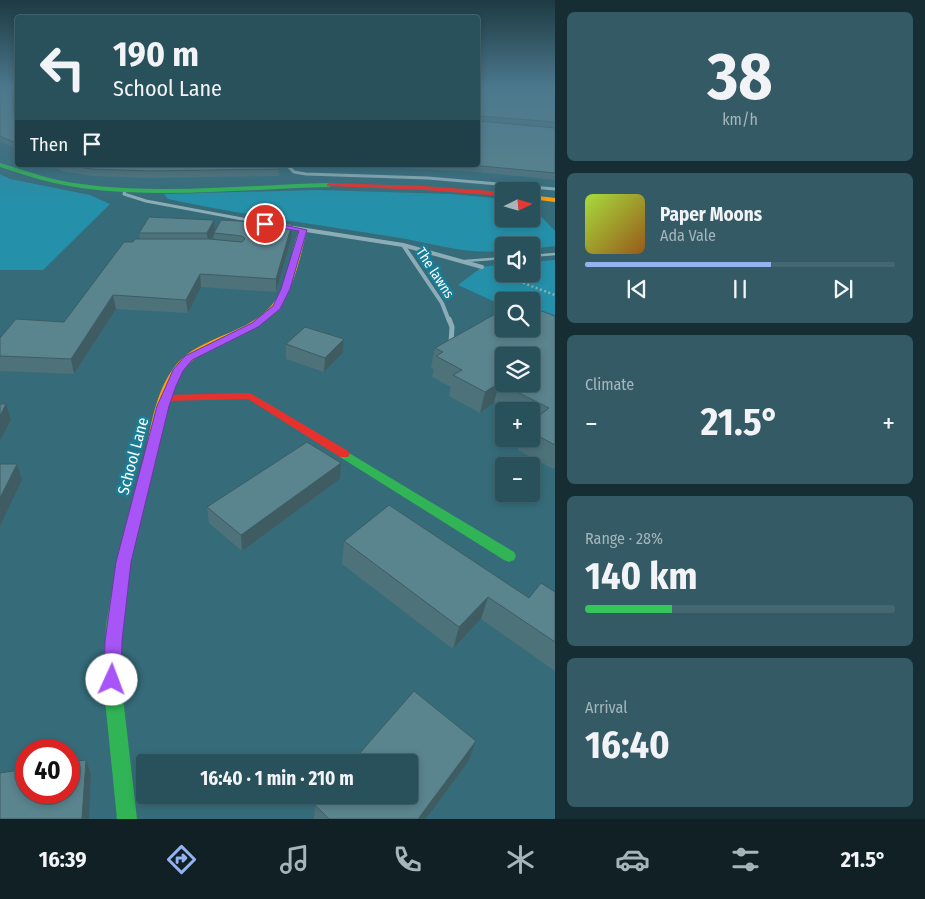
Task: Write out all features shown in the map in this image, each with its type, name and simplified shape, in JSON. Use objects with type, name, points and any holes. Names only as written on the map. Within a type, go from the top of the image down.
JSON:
[{"type":"street","points":[[0,165],[28,177],[61,185],[125,190],[428,178],[555,189]]},
{"type":"street","points":[[289,167],[294,172],[306,174],[495,193]]},
{"type":"street","points":[[125,190],[124,194],[127,196],[146,201],[270,224]]},
{"type":"street","points":[[540,198],[555,200]]},
{"type":"street","points":[[279,226],[403,245],[482,267]]},
{"type":"street","name":"School Lane","points":[[127,819],[112,680],[113,641],[118,597],[130,530],[166,398],[178,370],[188,358],[255,325],[276,307],[286,289],[303,230]]},
{"type":"street","name":"The lawns","points":[[403,245],[442,303],[452,328],[451,343]]},
{"type":"street","points":[[166,398],[250,396],[509,556]]},
{"type":"lane","points":[[540,255],[555,254]]},
{"type":"lane","points":[[462,262],[495,259]]},
{"type":"path","points":[[482,267],[555,295]]},
{"type":"shaded area","points":[[0,174],[10,179],[90,195],[110,204],[43,270],[0,270]]},
{"type":"shaded area","points":[[318,190],[451,194],[495,198],[495,228],[540,228],[540,215],[555,231],[555,246],[540,248],[540,237],[495,237],[495,252],[463,250],[196,205],[168,199],[164,194]]},
{"type":"shaded area","points":[[555,260],[555,330],[540,323],[540,292],[495,292],[495,302],[458,285],[482,267],[495,265],[495,282],[540,282],[540,261]]},
{"type":"building","points":[[0,126],[15,126],[15,143],[0,136]]},
{"type":"building","points":[[480,126],[555,128],[555,173],[480,166]]},
{"type":"building","points":[[78,167],[278,167],[279,169],[150,171]]},
{"type":"building","points":[[149,217],[214,220],[207,233],[139,233]]},
{"type":"building","points":[[221,220],[292,224],[276,279],[200,274],[186,300],[113,295],[71,359],[0,356],[0,338],[16,319],[64,322],[124,242],[133,242],[135,239],[209,239],[242,242],[245,239],[242,236],[214,233]]},
{"type":"building","points":[[540,310],[555,316],[555,445],[540,437],[540,415],[549,408],[517,392],[540,392],[540,347],[495,347],[495,386],[485,392],[453,375],[462,370],[436,356],[443,352],[435,348],[495,314],[495,337],[540,337]]},
{"type":"building","points":[[305,327],[344,339],[325,358],[286,344]]},
{"type":"building","points":[[0,404],[6,404],[0,416]]},
{"type":"building","points":[[307,442],[341,463],[241,535],[207,507]]},
{"type":"building","points":[[0,464],[17,464],[0,498]]},
{"type":"building","points":[[389,505],[529,598],[541,583],[555,592],[555,642],[488,597],[459,627],[344,541]]},
{"type":"building","points":[[414,691],[476,741],[418,819],[329,819],[316,804],[418,804],[418,754],[359,754]]},
{"type":"building","points":[[86,760],[82,819],[0,819],[0,773],[15,771],[15,804],[80,804],[80,761]]},
{"type":"traffic: fast","points":[[0,165],[39,178],[80,186],[121,190],[204,190],[329,185]]},
{"type":"traffic: fast","points":[[344,454],[509,556]]},
{"type":"traffic: fast","points":[[123,566],[114,625],[112,680],[127,819]]},
{"type":"traffic: slow","points":[[540,198],[555,200]]},
{"type":"traffic: slow","points":[[123,566],[167,389],[179,368],[195,354],[247,328],[274,308],[288,283],[303,230]]},
{"type":"traffic: jam","points":[[329,185],[424,188],[495,193]]},
{"type":"traffic: jam","points":[[166,398],[250,396],[344,454]]},
{"type":"route","points":[[112,680],[113,641],[123,562],[163,406],[178,370],[188,358],[204,348],[255,325],[268,316],[276,307],[286,289],[303,230],[265,224]]}]
